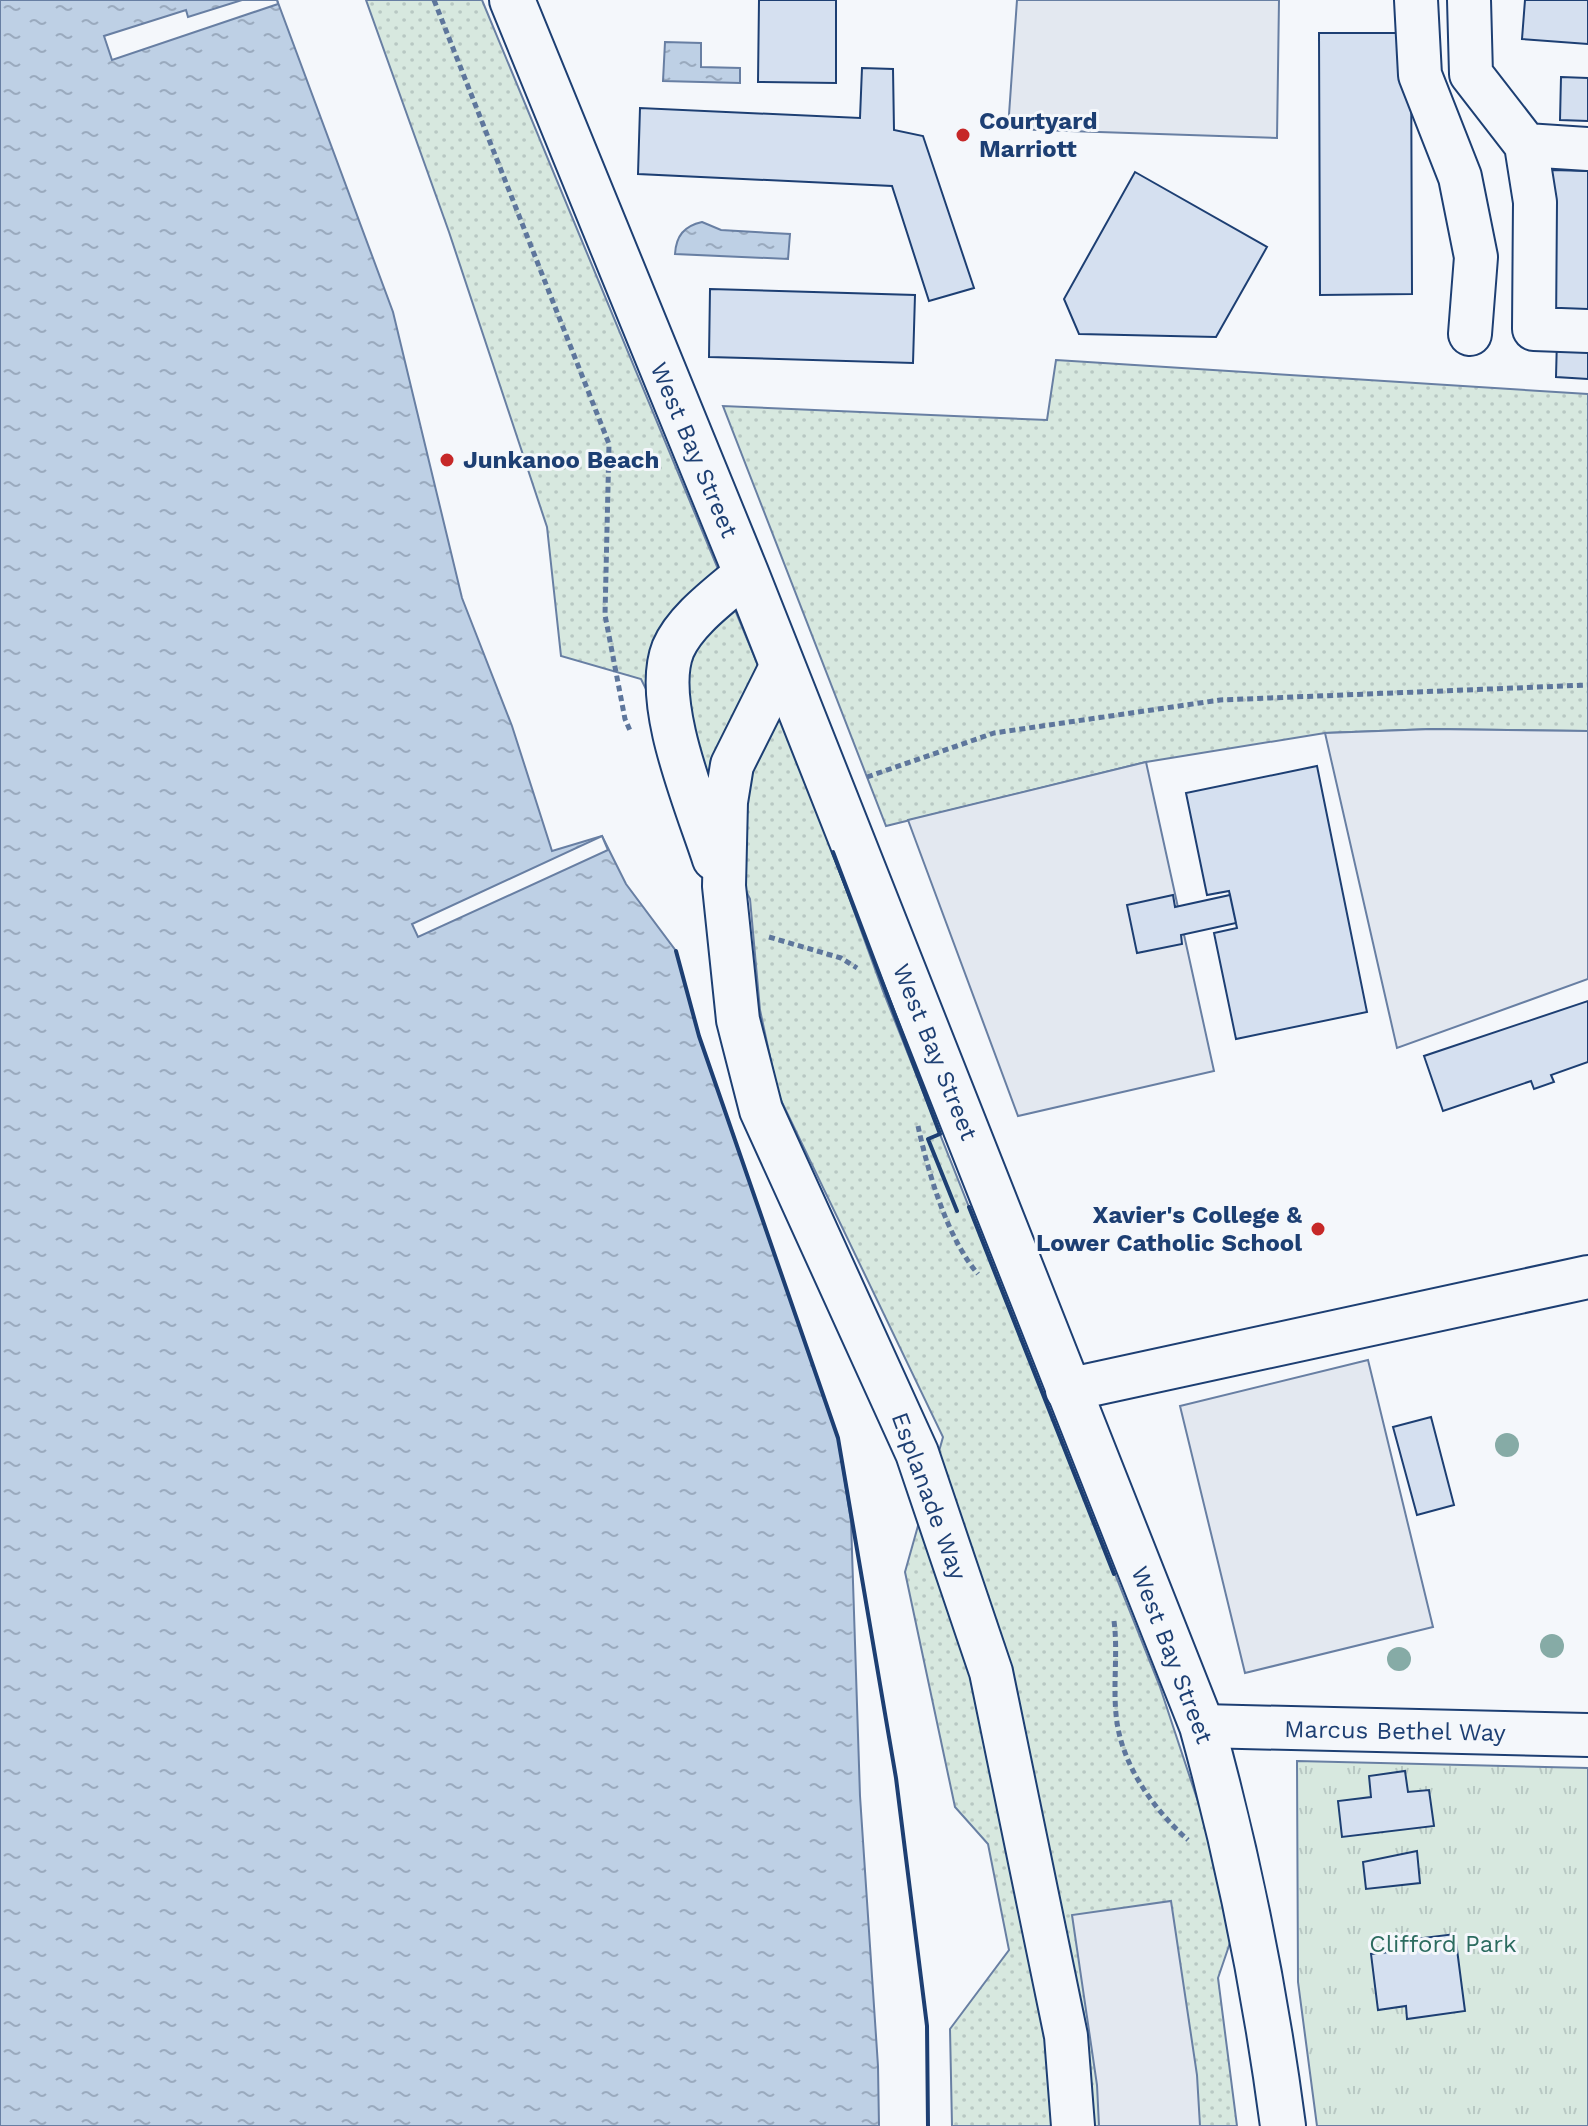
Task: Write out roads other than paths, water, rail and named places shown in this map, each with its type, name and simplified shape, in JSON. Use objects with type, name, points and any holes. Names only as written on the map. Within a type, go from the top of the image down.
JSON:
[{"type":"highway","name":"West Bay Street","points":[[512,0],[746,573],[1202,1726],[1239,1863],[1266,1998],[1283,2126]]},
{"type":"street","points":[[1416,0],[1420,75],[1460,177],[1476,257],[1470,334]]},
{"type":"street","points":[[1469,0],[1471,74],[1526,145],[1535,202],[1534,329],[1588,331]]},
{"type":"street","points":[[1526,145],[1588,149]]},
{"type":"street","name":"Esplanade Way","points":[[726,905],[673,728],[668,692],[673,649],[698,616],[746,573]]},
{"type":"street","name":"Esplanade Way","points":[[782,665],[732,765],[726,802],[726,905],[738,1020],[761,1110],[917,1453],[991,1672],[1066,2036],[1073,2126]]},
{"type":"street","points":[[1067,1390],[1588,1277]]},
{"type":"street","name":"Marcus Bethel Way","points":[[1202,1726],[1588,1735]]},
{"type":"water","points":[[0,0],[277,0],[393,312],[462,598],[512,726],[552,851],[602,836],[626,884],[676,951],[699,1036],[838,1438],[851,1521],[860,1796],[878,2066],[879,2126],[0,2126]]},
{"type":"water","points":[[665,42],[701,43],[701,67],[740,68],[740,83],[663,81]]},
{"type":"water","points":[[702,222],[721,230],[790,234],[788,259],[675,254],[682,233]]},
{"type":"place","name":"Courtyard Marriott","points":[[963,135]]},
{"type":"place","name":"Junkanoo Beach","points":[[447,460]]},
{"type":"place","name":"Xavier's College & Lower Catholic School","points":[[1318,1229]]},
{"type":"park label","name":"Clifford Park","points":[[1443,1944]]}]
